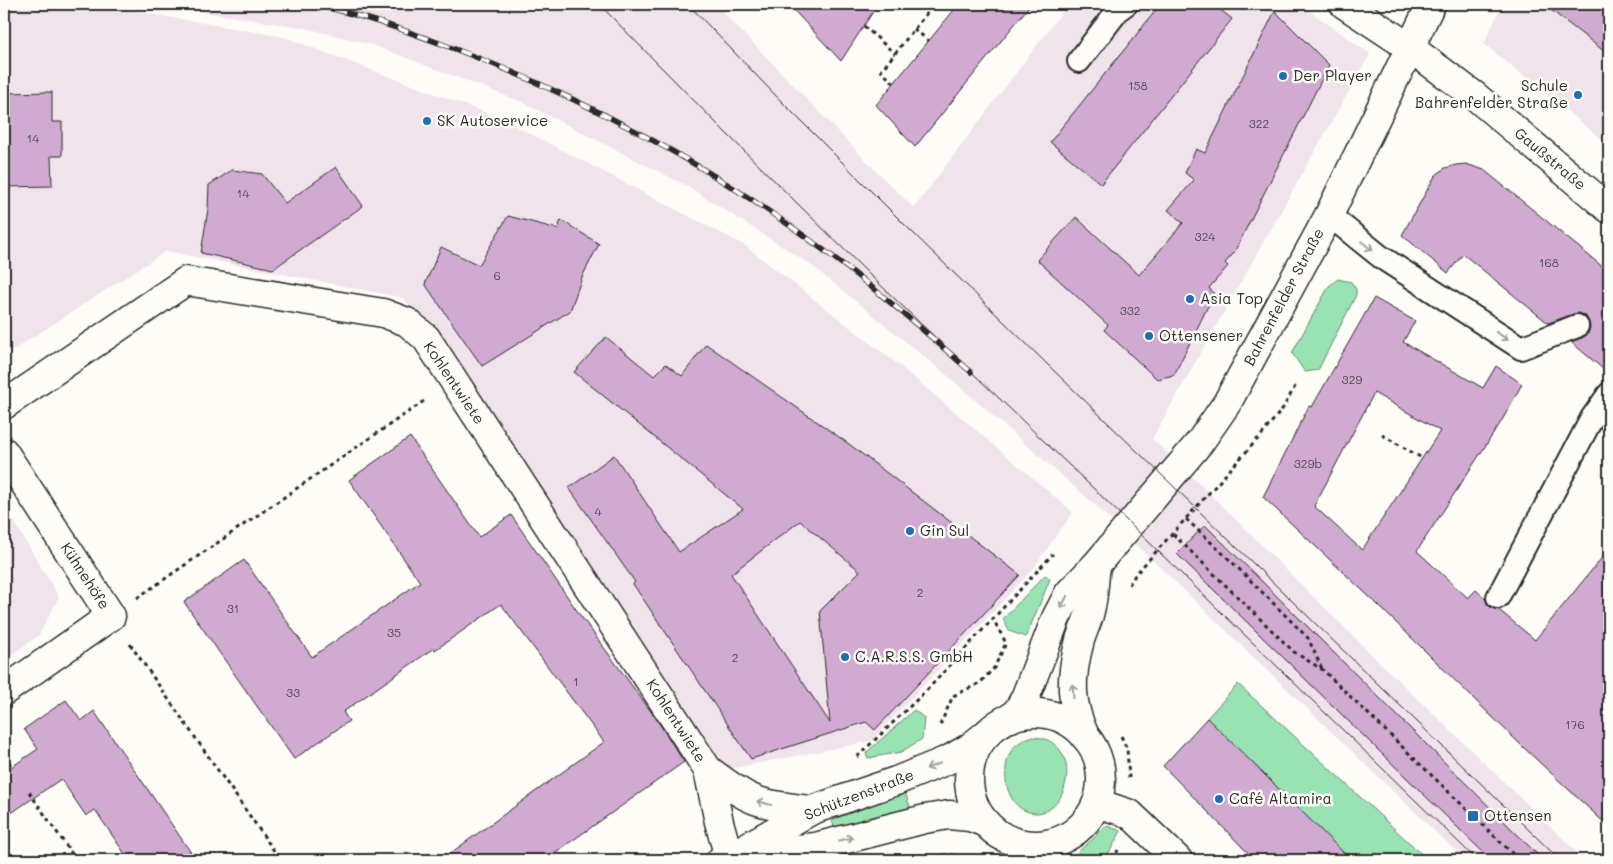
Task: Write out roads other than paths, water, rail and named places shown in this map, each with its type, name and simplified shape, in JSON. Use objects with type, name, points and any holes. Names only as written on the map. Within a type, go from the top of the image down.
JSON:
[{"type":"street","name":"Gaußstraße","points":[[1344,4],[1409,47],[1475,96],[1609,209]]},
{"type":"street","name":"Bahrenfelder Straße","points":[[1011,718],[1025,698],[1056,618],[1069,593],[1096,565],[1200,442],[1227,403],[1329,215],[1431,4]]},
{"type":"street","name":"Kohlentwiete","points":[[4,405],[186,280],[383,313],[407,322],[426,338],[708,770],[736,790],[756,801],[775,806],[812,810]]},
{"type":"street","name":"Kühnehöfe","points":[[4,452],[111,616],[4,691]]},
{"type":"street","points":[[1086,738],[1076,712],[1072,675],[1091,610],[1096,565]]},
{"type":"street","points":[[1031,713],[1051,715],[1068,722],[1086,738],[1096,754],[1101,771],[1101,784],[1097,803],[1081,827],[1055,842],[1039,845],[1025,844],[1015,850],[986,823],[974,803],[970,788],[970,774],[974,755],[980,743],[989,732],[1011,718],[1031,713]]},
{"type":"street","name":"Schützenstraße","points":[[725,859],[812,810],[950,760],[989,732]]},
{"type":"street","name":"Kohlentwiete","points":[[708,770],[725,859]]},
{"type":"street","points":[[1097,803],[1130,814],[1178,860]]},
{"type":"street","points":[[725,859],[815,847],[925,819],[949,815],[970,817],[986,823]]},
{"type":"street","points":[[1059,860],[1069,835]]},
{"type":"lane","points":[[1079,61],[1119,9],[1126,4]]},
{"type":"lane","points":[[1329,215],[1381,257],[1521,348],[1577,326]]},
{"type":"lane","points":[[1498,597],[1592,418],[1609,394]]},
{"type":"tram line","points":[[599,4],[871,276],[1477,860]]},
{"type":"tram line","points":[[688,4],[779,99],[907,227],[1560,860]]},
{"type":"railway","points":[[313,4],[402,30],[505,69],[603,114],[698,166],[789,225],[833,257],[971,372]]},
{"type":"place","name":"Der Player","points":[[1283,76]]},
{"type":"place","name":"Schule Bahrenfelder Straße","points":[[1578,95]]},
{"type":"place","name":"SK Autoservice","points":[[427,121]]},
{"type":"place","name":"Asia Top","points":[[1190,299]]},
{"type":"place","name":"Ottensener","points":[[1149,336]]},
{"type":"place","name":"Gin Sul","points":[[910,531]]},
{"type":"place","name":"C.A.R.S.S. GmbH","points":[[845,657]]},
{"type":"place","name":"Café Altamira","points":[[1219,799]]},
{"type":"place","name":"Ottensen","points":[[1473,816]]}]
